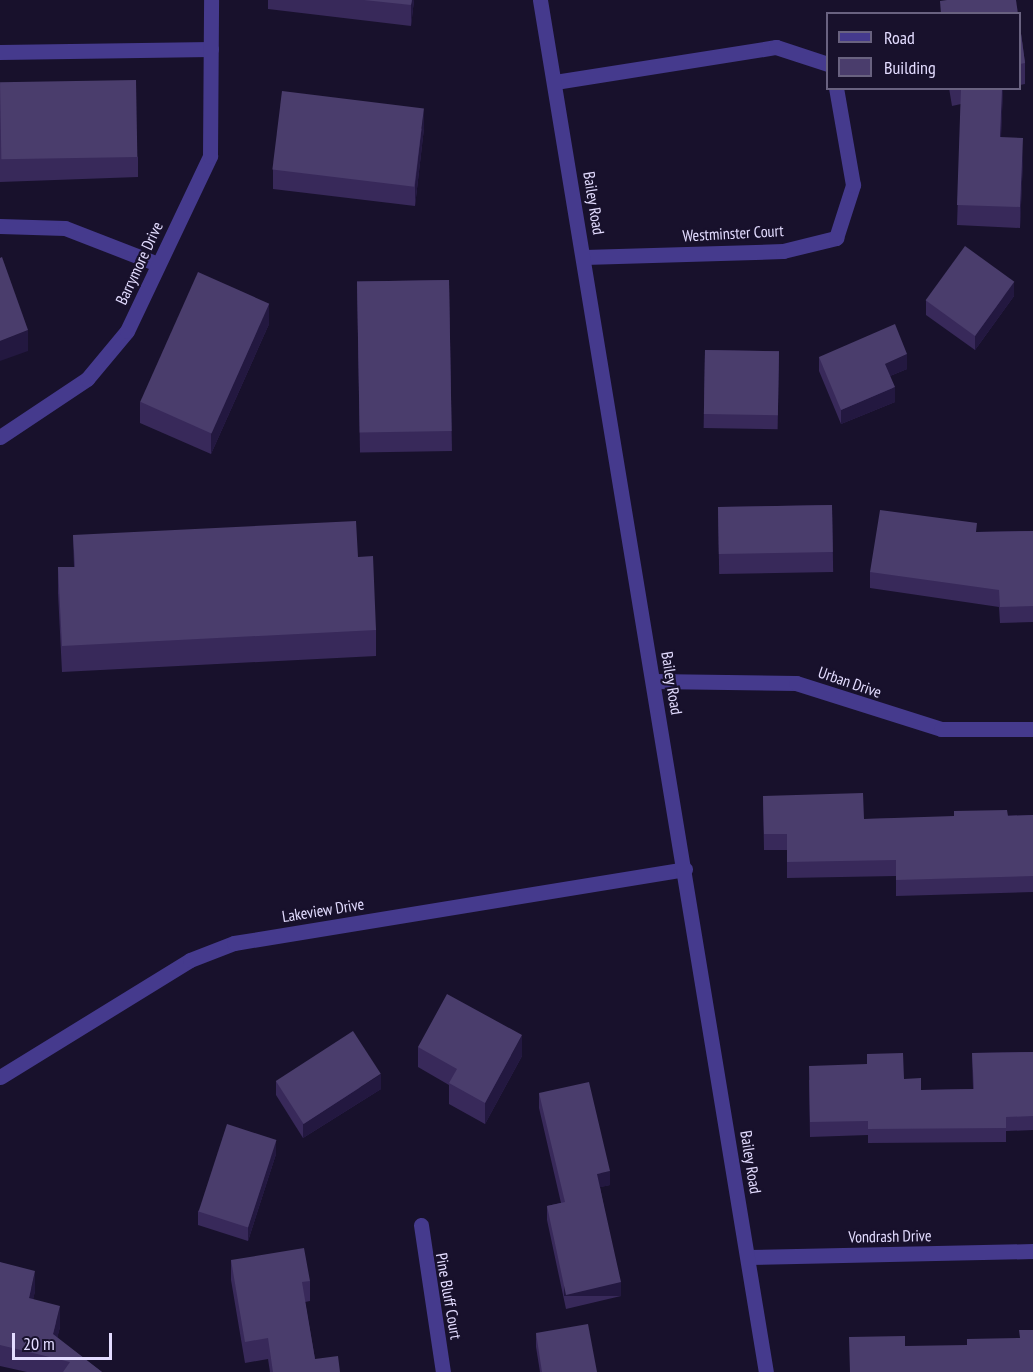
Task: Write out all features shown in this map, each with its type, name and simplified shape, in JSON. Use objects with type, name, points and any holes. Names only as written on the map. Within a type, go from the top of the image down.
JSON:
[{"type":"street","name":"Barrymore Drive","points":[[0,437],[87,379],[127,331],[210,156],[211,0]]},
{"type":"street","name":"Bailey Road","points":[[540,0],[685,869],[766,1372]]},
{"type":"street","points":[[555,82],[776,47],[826,63]]},
{"type":"street","points":[[0,52],[211,49]]},
{"type":"street","name":"Westminster Court","points":[[584,257],[783,251],[836,238],[853,185],[836,90]]},
{"type":"street","points":[[0,226],[65,228],[158,264]]},
{"type":"street","name":"Urban Drive","points":[[653,681],[796,684],[930,726],[1033,729]]},
{"type":"street","name":"Lakeview Drive","points":[[0,1077],[190,960],[234,943],[685,869]]},
{"type":"street","name":"Pine Bluff Court","points":[[420,1225],[443,1372]]},
{"type":"street","name":"Vondrash Drive","points":[[748,1257],[1033,1251]]},
{"type":"building","points":[[364,0],[412,0],[411,5]]},
{"type":"building","points":[[1016,0],[1018,12],[941,12],[940,1]]},
{"type":"building","points":[[1021,33],[1025,63],[1021,64]]},
{"type":"building","points":[[136,80],[137,157],[1,159],[0,82]]},
{"type":"building","points":[[961,90],[1002,90],[1000,137],[1023,138],[1020,207],[957,205]]},
{"type":"building","points":[[282,91],[424,108],[414,187],[272,169]]},
{"type":"building","points":[[965,246],[1014,282],[975,336],[926,300]]},
{"type":"building","points":[[2,257],[28,330],[0,341],[0,258]]},
{"type":"building","points":[[198,272],[269,304],[211,433],[140,402]]},
{"type":"building","points":[[449,280],[452,431],[360,433],[357,282]]},
{"type":"building","points":[[895,324],[907,354],[885,364],[895,387],[841,410],[819,357]]},
{"type":"building","points":[[705,350],[779,351],[778,415],[704,414]]},
{"type":"building","points":[[832,505],[833,552],[719,554],[718,507]]},
{"type":"building","points":[[880,510],[977,523],[976,532],[1033,531],[1033,606],[1000,607],[999,590],[870,572]]},
{"type":"building","points":[[356,521],[358,557],[373,556],[376,630],[62,646],[58,567],[75,567],[73,535]]},
{"type":"building","points":[[863,793],[864,819],[954,816],[954,811],[1007,810],[1008,816],[1033,815],[1033,876],[896,880],[896,860],[787,862],[787,834],[764,834],[763,796]]},
{"type":"building","points":[[447,994],[522,1035],[485,1103],[449,1083],[457,1069],[418,1047]]},
{"type":"building","points":[[353,1031],[381,1074],[304,1124],[276,1081]]},
{"type":"building","points":[[1033,1052],[1033,1116],[1006,1117],[1006,1128],[868,1129],[868,1121],[810,1122],[809,1066],[867,1064],[867,1054],[903,1053],[904,1079],[921,1078],[921,1090],[974,1089],[972,1053]]},
{"type":"building","points":[[589,1082],[610,1171],[597,1174],[621,1282],[566,1295],[547,1206],[565,1202],[539,1093]]},
{"type":"building","points":[[227,1124],[276,1140],[248,1228],[199,1211]]},
{"type":"building","points":[[304,1248],[310,1281],[302,1282],[315,1359],[338,1356],[340,1372],[273,1372],[268,1338],[245,1342],[231,1260]]},
{"type":"building","points":[[0,1262],[35,1271],[29,1298],[60,1306],[53,1334],[102,1372],[63,1372],[70,1362],[0,1345]]},
{"type":"building","points":[[588,1324],[597,1372],[542,1372],[536,1333]]},
{"type":"building","points":[[1019,1330],[1033,1330],[1033,1372],[850,1372],[849,1337],[905,1336],[905,1346],[967,1345],[967,1339],[1020,1338]]}]
